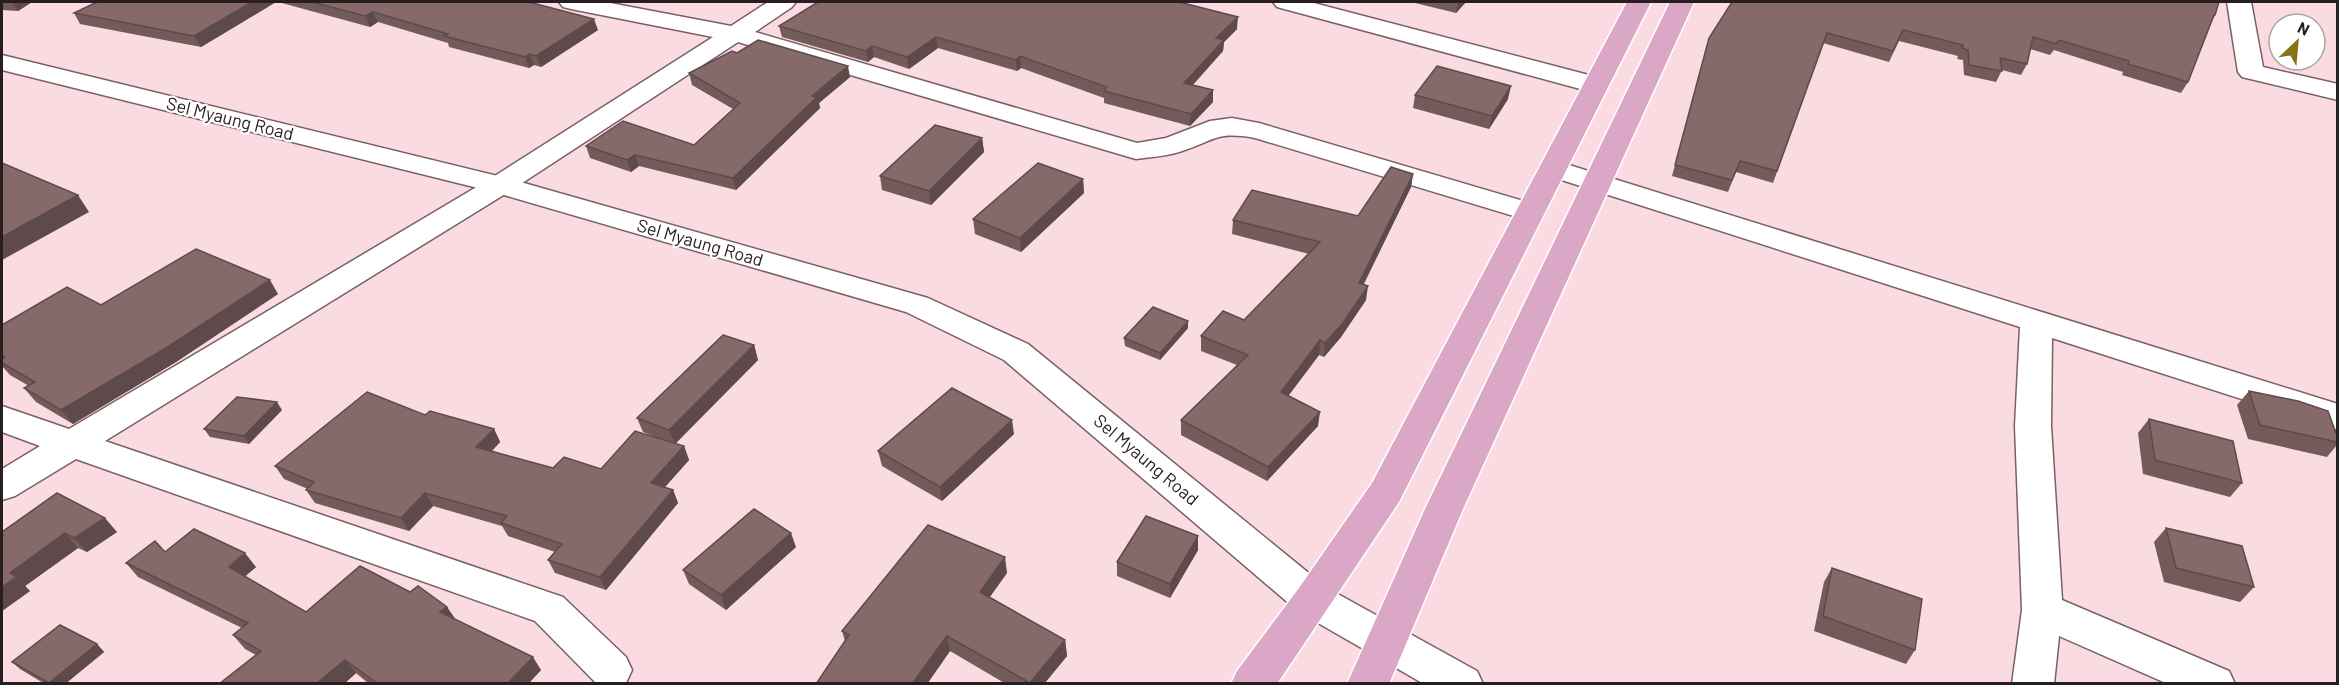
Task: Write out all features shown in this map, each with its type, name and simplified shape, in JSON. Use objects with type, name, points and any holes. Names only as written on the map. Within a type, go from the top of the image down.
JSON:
[{"type":"highway","points":[[1252,684],[1313,600],[1386,492],[1639,2]]},
{"type":"highway","points":[[1368,684],[1385,641],[1569,238],[1599,183],[1682,2]]},
{"type":"street","points":[[571,2],[736,34],[1136,151],[1173,145],[1210,129],[1232,126],[1259,131],[1530,212]]},
{"type":"street","points":[[2,486],[500,185],[783,2]]},
{"type":"street","points":[[1285,2],[1595,85]]},
{"type":"street","points":[[2239,2],[2251,72],[2337,92]]},
{"type":"street","name":"Sel Myaung Road","points":[[2,63],[500,185],[917,305],[1017,352],[1313,600],[1462,684]]},
{"type":"street","points":[[1553,168],[2337,417]]},
{"type":"street","points":[[2033,684],[2042,610],[2033,426],[2036,322]]},
{"type":"street","points":[[2,419],[549,609],[611,670]]},
{"type":"street","points":[[2042,610],[2214,684]]},
{"type":"building","points":[[97,2],[252,2],[194,36],[74,13]]},
{"type":"building","points":[[312,2],[529,2],[594,19],[536,56],[529,54],[525,57],[444,36],[448,34],[373,12],[365,16]]},
{"type":"building","points":[[818,2],[1179,2],[1238,17],[1216,38],[1224,40],[1184,83],[1213,90],[1191,114],[1104,91],[1107,87],[1020,56],[1016,60],[936,37],[907,57],[872,46],[866,51],[779,26]]},
{"type":"building","points":[[1732,2],[2219,2],[2188,82],[2059,40],[2056,44],[2033,37],[2027,64],[2000,58],[2002,71],[1969,65],[1968,50],[1962,48],[1963,45],[1903,30],[1893,51],[1827,33],[1777,171],[1740,161],[1732,180],[1675,165],[1709,38]]},
{"type":"building","points":[[758,40],[848,66],[812,96],[817,97],[733,178],[635,155],[627,160],[586,146],[623,121],[694,145],[740,103],[689,73],[732,51],[737,53]]},
{"type":"building","points":[[1437,66],[1511,86],[1492,116],[1415,95]]},
{"type":"building","points":[[935,125],[982,138],[929,191],[880,176]]},
{"type":"building","points":[[2,163],[78,195],[2,237]]},
{"type":"building","points":[[1038,163],[1083,179],[1020,238],[973,219]]},
{"type":"building","points":[[1391,167],[1413,174],[1359,283],[1368,286],[1343,323],[1325,343],[1320,340],[1281,392],[1320,412],[1268,467],[1181,420],[1248,355],[1201,336],[1223,311],[1244,320],[1320,242],[1233,220],[1252,190],[1358,216]]},
{"type":"building","points":[[196,249],[270,280],[166,348],[61,410],[24,388],[35,382],[2,363],[5,357],[2,355],[2,325],[67,287],[101,305]]},
{"type":"building","points":[[1153,307],[1188,321],[1160,353],[1124,338]]},
{"type":"building","points":[[723,335],[754,345],[669,430],[637,418]]},
{"type":"building","points":[[952,388],[1012,420],[940,487],[878,451]]},
{"type":"building","points":[[2249,391],[2298,401],[2328,411],[2337,442],[2260,425]]},
{"type":"building","points":[[367,392],[425,415],[430,411],[494,429],[476,447],[553,468],[564,457],[601,469],[635,431],[684,446],[651,483],[673,490],[600,577],[548,560],[562,544],[501,523],[507,516],[425,493],[401,518],[306,490],[314,482],[275,466]]},
{"type":"building","points":[[237,397],[277,402],[244,436],[204,429]]},
{"type":"building","points":[[2149,419],[2233,441],[2242,483],[2155,460]]},
{"type":"building","points":[[57,493],[105,518],[74,538],[65,533],[10,573],[16,577],[2,587],[2,532]]},
{"type":"building","points":[[754,509],[791,533],[721,595],[683,570]]},
{"type":"building","points":[[1146,516],[1198,536],[1170,584],[1117,562]]},
{"type":"building","points":[[928,525],[1005,557],[980,592],[1065,640],[1030,683],[947,636],[912,684],[816,684],[849,635],[842,631]]},
{"type":"building","points":[[2166,528],[2242,546],[2254,587],[2176,568]]},
{"type":"building","points":[[194,529],[245,553],[229,567],[306,612],[360,566],[410,592],[418,586],[447,607],[440,612],[533,657],[507,684],[378,684],[345,660],[316,684],[219,684],[261,651],[233,635],[248,623],[126,563],[155,541],[165,552]]},
{"type":"building","points":[[1832,568],[1922,599],[1915,650],[1823,616]]},
{"type":"building","points":[[60,625],[97,644],[49,683],[12,662]]}]
